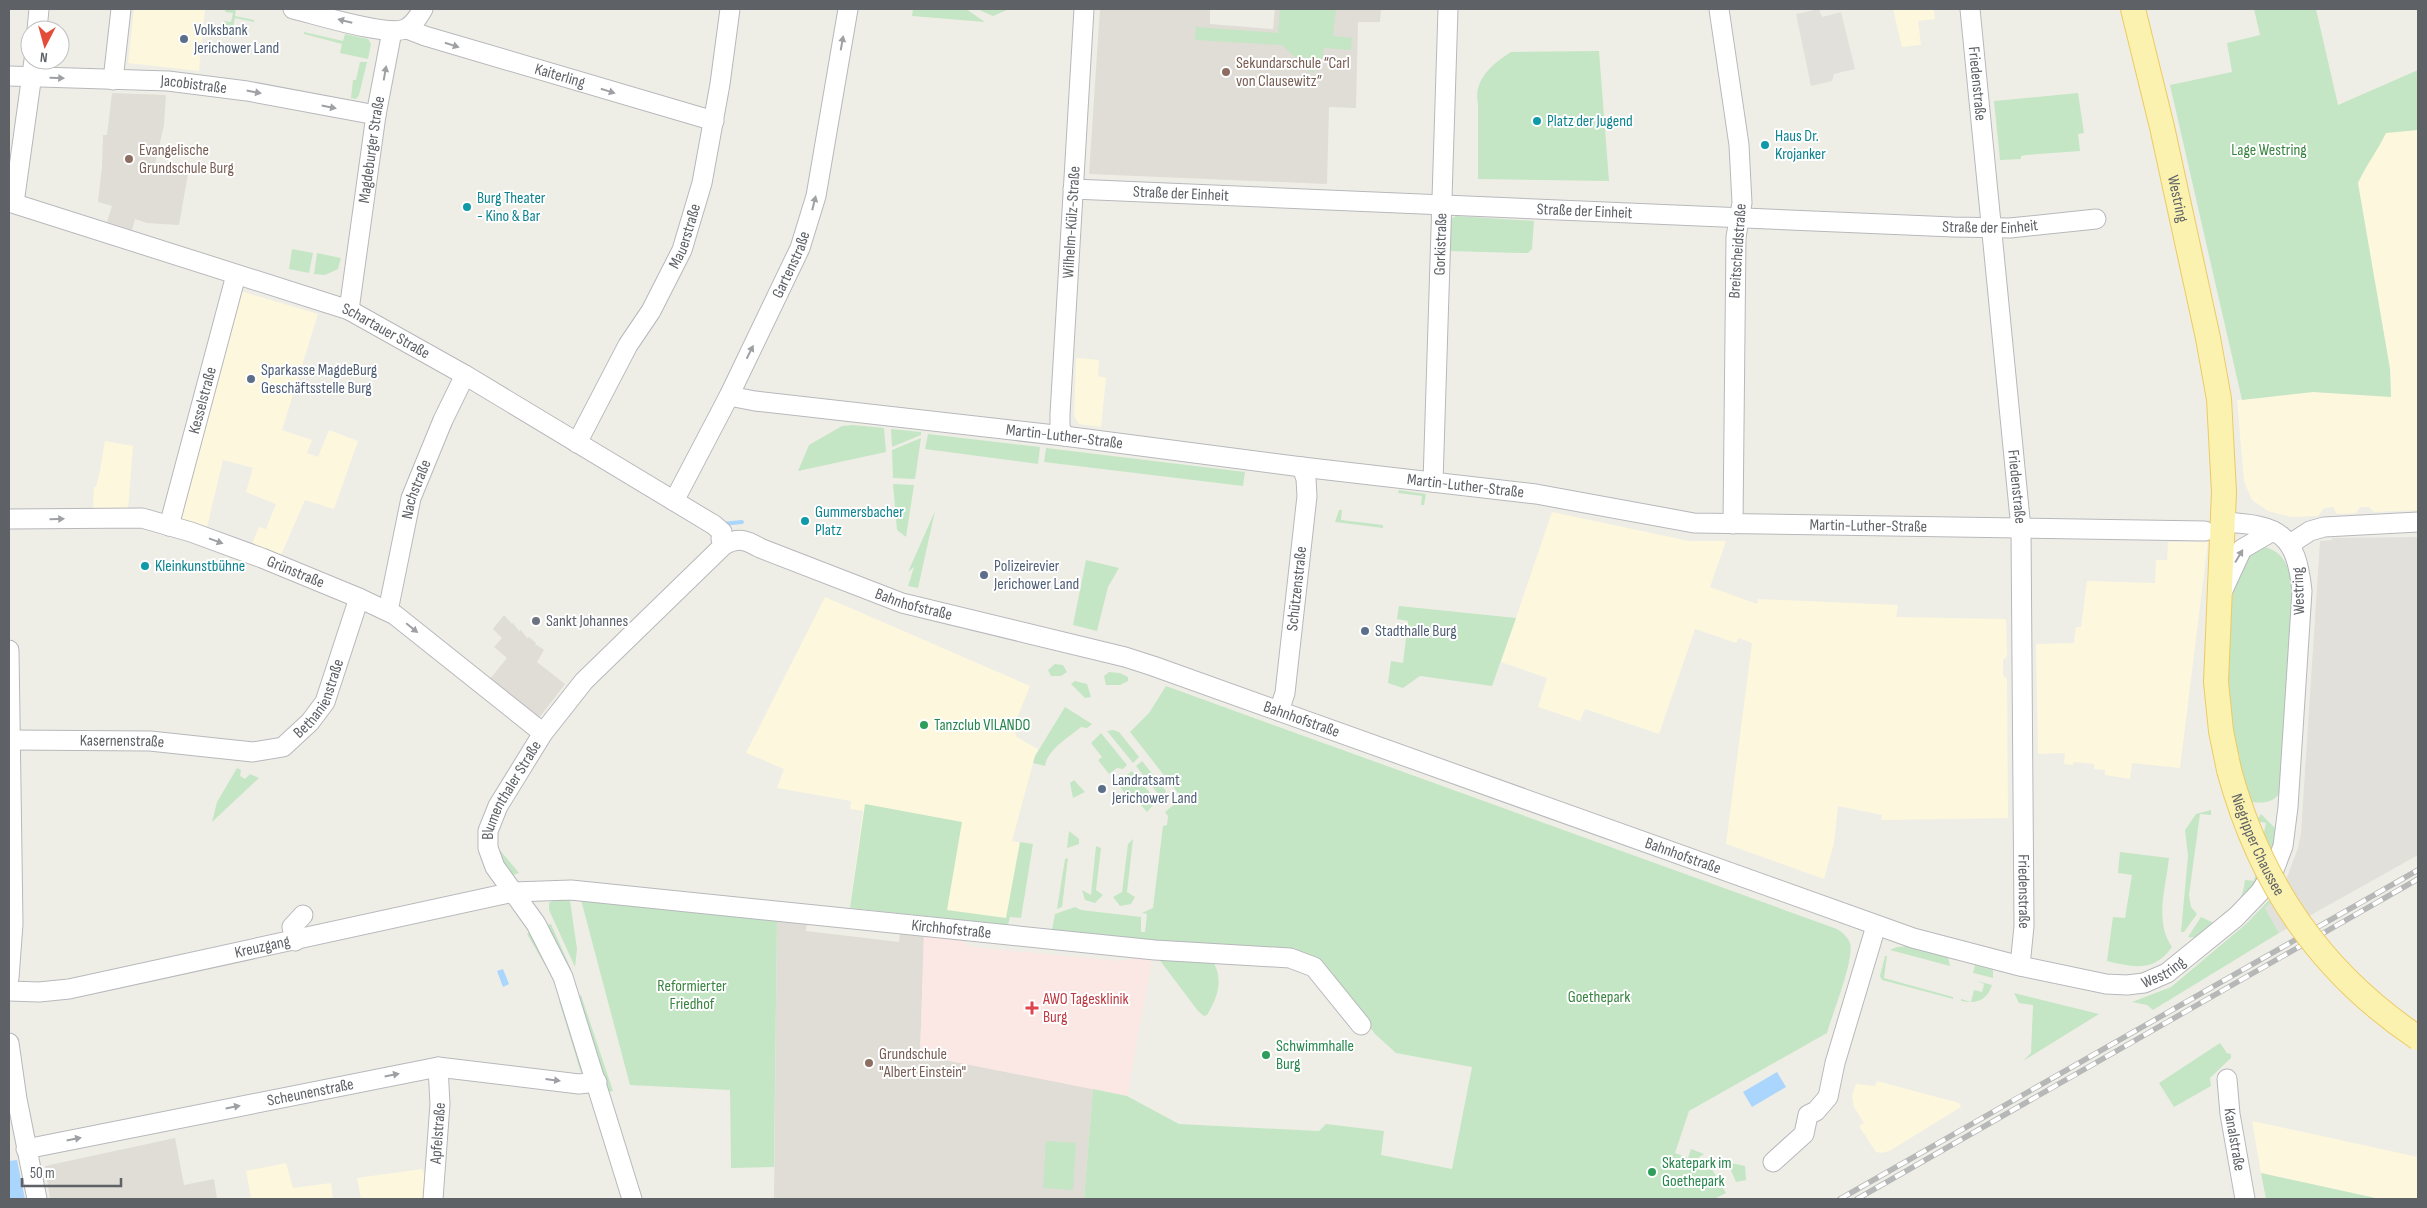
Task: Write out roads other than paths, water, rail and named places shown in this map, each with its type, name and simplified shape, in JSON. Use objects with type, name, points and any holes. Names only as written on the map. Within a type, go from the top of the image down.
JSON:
[{"type":"main road","name":"Westring","points":[[2133,9],[2162,127],[2217,390],[2223,460],[2214,527]]},
{"type":"main road","name":"Niegripper Chaussee","points":[[2214,527],[2219,595],[2216,682],[2221,731],[2229,770],[2245,822],[2264,866],[2300,925],[2325,957],[2349,983],[2381,1011],[2418,1038]]},
{"type":"street","points":[[113,80],[121,9]]},
{"type":"street","name":"Kaiterling","points":[[293,9],[376,29],[399,30],[425,36],[714,121]]},
{"type":"street","points":[[399,30],[417,19],[423,9]]},
{"type":"street","name":"Mauerstraße","points":[[577,443],[628,345],[651,311],[682,250],[702,183],[714,121],[730,9]]},
{"type":"street","name":"Gartenstraße","points":[[674,501],[729,396],[788,276],[810,220],[848,9]]},
{"type":"street","name":"Wilhelm-Külz-Straße","points":[[1064,436],[1060,428],[1060,414],[1084,9]]},
{"type":"street","name":"Gorkistraße","points":[[1433,482],[1448,9]]},
{"type":"street","name":"Breitscheidstraße","points":[[1718,9],[1738,136],[1742,203],[1736,237],[1733,524]]},
{"type":"street","name":"Friedenstraße","points":[[1970,9],[2021,529],[2024,926],[2020,966]]},
{"type":"street","name":"Magdeburger Straße","points":[[349,310],[376,115],[399,30]]},
{"type":"street","name":"Jacobistraße","points":[[9,76],[27,70]]},
{"type":"street","points":[[11,202],[33,70]]},
{"type":"street","name":"Jacobistraße","points":[[46,70],[113,80],[168,81],[207,85],[376,115]]},
{"type":"street","name":"Straße der Einheit","points":[[1073,189],[1991,228],[2010,228],[2096,219]]},
{"type":"street","name":"Schartauer Straße","points":[[11,202],[349,310],[465,375],[674,501],[722,532],[723,542]]},
{"type":"street","name":"Kesselstraße","points":[[169,526],[236,275]]},
{"type":"street","name":"Nachstraße","points":[[388,612],[411,498],[455,394],[465,375]]},
{"type":"street","name":"Martin-Luther-Straße","points":[[729,396],[755,401],[1064,436],[1302,467],[1553,496],[1682,521],[1733,524],[2021,529],[2214,527]]},
{"type":"street","name":"Schützenstraße","points":[[1279,711],[1285,693],[1307,496],[1306,479],[1302,467]]},
{"type":"street","name":"Grünstraße","points":[[9,519],[132,518],[169,526],[262,558],[359,598],[402,620],[543,733]]},
{"type":"street","points":[[2290,544],[2310,531],[2324,527],[2418,522]]},
{"type":"street","name":"Westring","points":[[2106,984],[2127,985],[2144,983],[2161,976],[2176,966],[2249,904],[2260,892],[2279,859],[2288,807],[2302,591],[2298,560],[2290,544],[2274,531],[2256,526],[2214,527]]},
{"type":"street","name":"Niegripper Chaussee","points":[[2219,595],[2229,579],[2236,559],[2242,550],[2274,531]]},
{"type":"street","name":"Bahnhofstraße","points":[[723,542],[747,540],[760,548],[902,603],[1125,657],[1876,926],[2020,966],[2106,984]]},
{"type":"street","name":"Blumenthaler Straße","points":[[632,1199],[563,977],[536,924],[502,878],[491,858],[488,848],[488,831],[498,806],[543,733],[591,674],[723,542]]},
{"type":"street","name":"Bethanienstraße","points":[[236,750],[253,752],[283,747],[319,711],[331,688],[359,598]]},
{"type":"street","points":[[9,650],[13,924],[9,978]]},
{"type":"street","name":"Kasernenstraße","points":[[10,740],[150,741],[236,750]]},
{"type":"street","name":"Kirchhofstraße","points":[[513,892],[577,891],[1155,950],[1290,958],[1314,967],[1361,1025]]},
{"type":"street","name":"Kreuzgang","points":[[9,991],[54,992],[513,892]]},
{"type":"street","points":[[295,941],[292,927],[303,915]]},
{"type":"street","points":[[1773,1162],[1804,1134],[1808,1115],[1816,1111],[1828,1097],[1835,1063],[1876,926]]},
{"type":"street","points":[[9,1043],[26,1149],[37,1199]]},
{"type":"street","name":"Scheunenstraße","points":[[26,1149],[438,1067],[577,1083],[597,1082]]},
{"type":"street","name":"Apfelstraße","points":[[432,1199],[440,1104],[438,1067]]},
{"type":"street","name":"Kanalstraße","points":[[2228,1079],[2230,1114],[2245,1199]]},
{"type":"water","points":[[503,969],[509,984],[503,987],[497,971]]},
{"type":"water","points":[[1777,1072],[1786,1087],[1752,1107],[1743,1092]]},
{"type":"water","points":[[17,1160],[25,1199],[10,1199],[9,1161]]},
{"type":"waterway","points":[[722,524],[742,522]]},
{"type":"railway","points":[[1840,1199],[2418,870]]},
{"type":"railway","points":[[1857,1199],[2418,879]]},
{"type":"place","name":"Volksbank Jerichower Land","points":[[184,39]]},
{"type":"place","name":"Sekundarschule “Carl von Clausewitz”","points":[[1226,72]]},
{"type":"place","name":"Platz der Jugend","points":[[1537,121]]},
{"type":"place","name":"Haus Dr. Krojanker","points":[[1765,145]]},
{"type":"place","name":"Evangelische Grundschule Burg","points":[[129,159]]},
{"type":"place","name":"Burg Theater - Kino & Bar","points":[[467,207]]},
{"type":"place","name":"Sparkasse MagdeBurg Geschäftsstelle Burg","points":[[251,379]]},
{"type":"place","name":"Gummersbacher Platz","points":[[805,521]]},
{"type":"place","name":"Kleinkunstbühne","points":[[145,566]]},
{"type":"place","name":"Polizeirevier Jerichower Land","points":[[984,575]]},
{"type":"place","name":"Sankt Johannes","points":[[536,621]]},
{"type":"place","name":"Stadthalle Burg","points":[[1365,631]]},
{"type":"place","name":"Tanzclub VILANDO","points":[[924,725]]},
{"type":"place","name":"Landratsamt Jerichower Land","points":[[1102,789]]},
{"type":"place","name":"AWO Tagesklinik Burg","points":[[1032,1008]]},
{"type":"place","name":"Schwimmhalle Burg","points":[[1266,1055]]},
{"type":"place","name":"Grundschule \"Albert Einstein\"","points":[[869,1063]]},
{"type":"place","name":"Skatepark im Goethepark","points":[[1652,1172]]},
{"type":"park label","name":"Lage Westring","points":[[2269,150]]},
{"type":"park label","name":"Reformierter Friedhof","points":[[692,995]]},
{"type":"park label","name":"Goethepark","points":[[1599,997]]}]
